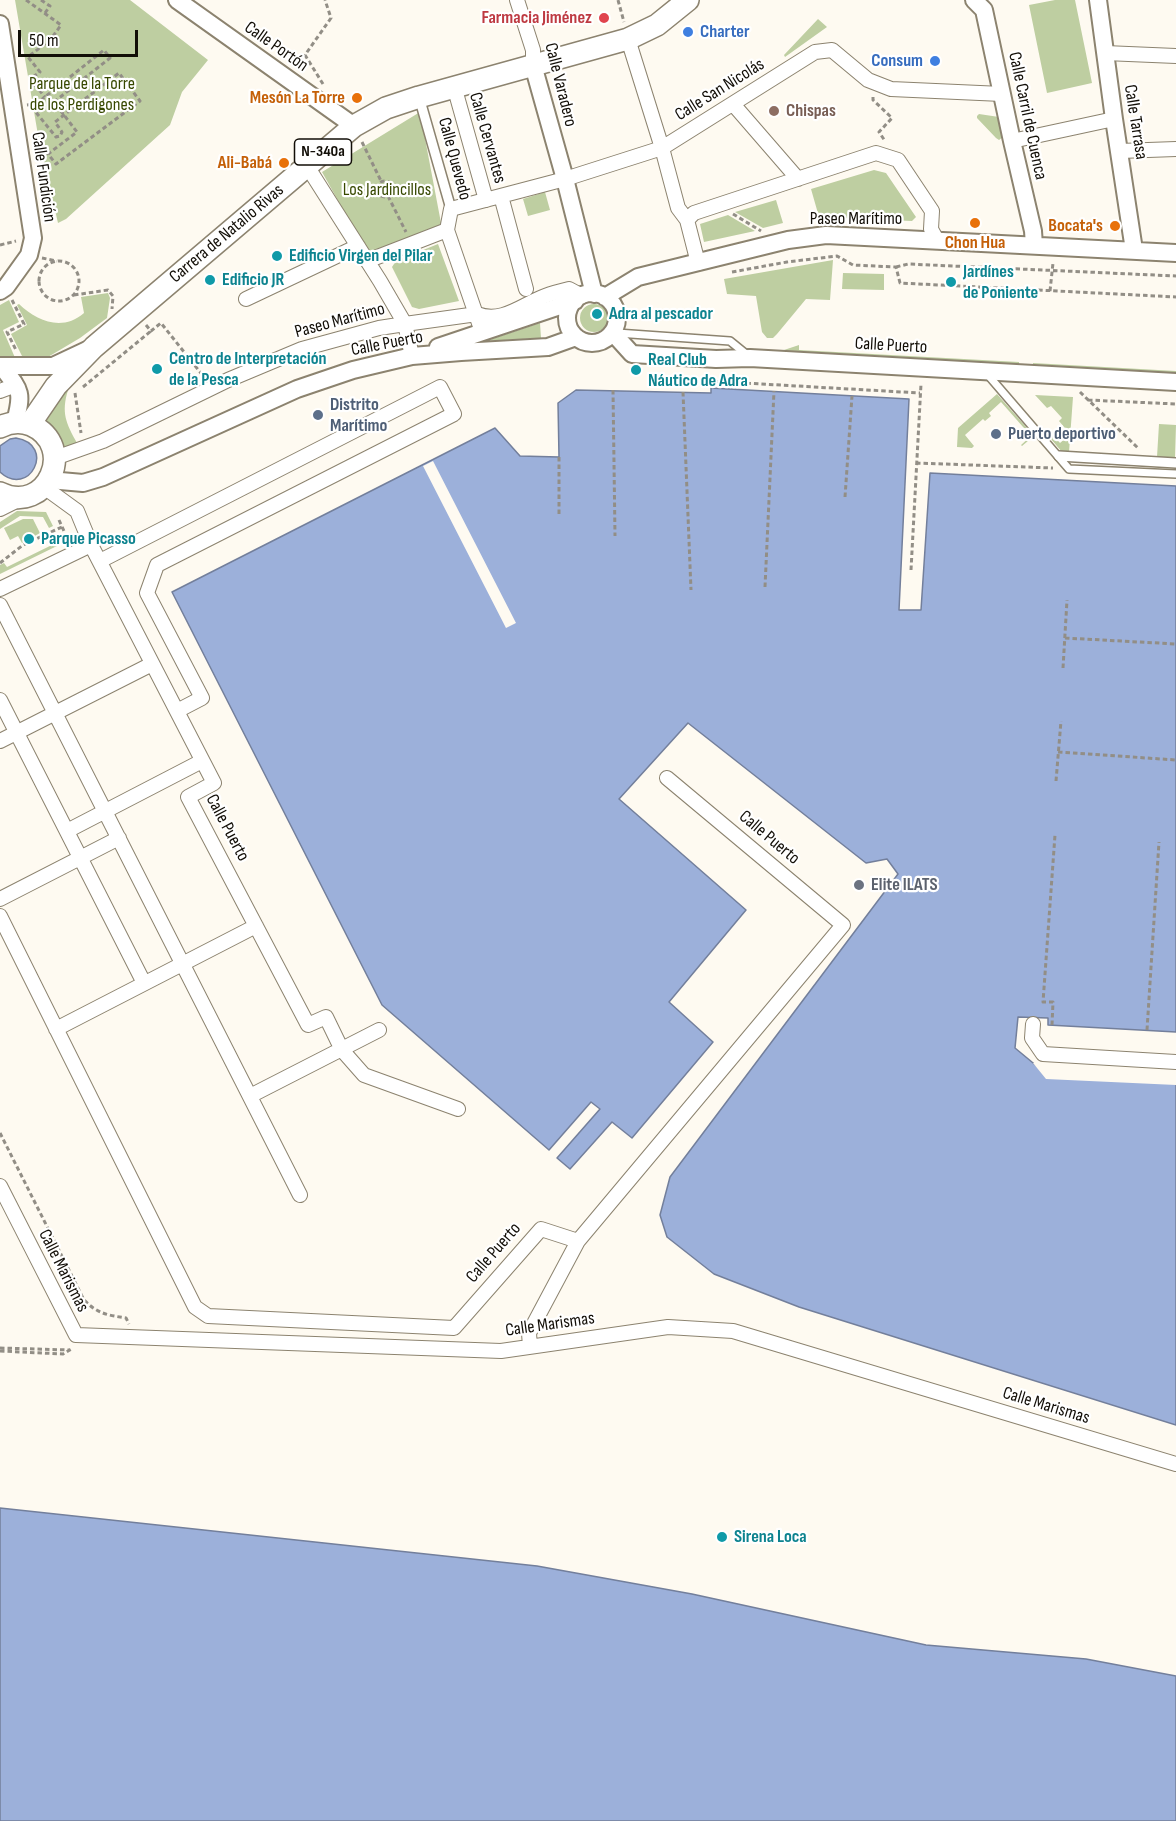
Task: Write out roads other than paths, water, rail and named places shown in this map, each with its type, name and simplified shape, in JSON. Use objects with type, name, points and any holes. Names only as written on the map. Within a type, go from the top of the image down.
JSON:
[{"type":"highway","name":"Carrera de Natalio Rivas","points":[[15,425],[93,347],[307,166],[358,134],[386,108],[454,86],[628,39],[657,25],[688,0]]},
{"type":"highway","points":[[0,493],[15,498],[33,494],[46,484],[54,470],[53,447],[47,437],[39,429],[15,425]]},
{"type":"street","name":"Calle Portón","points":[[177,0],[335,113],[358,134]]},
{"type":"street","name":"Calle Carril de Cuenca","points":[[974,0],[984,10],[1033,231],[1034,245]]},
{"type":"street","name":"Calle Tarrasa","points":[[1098,0],[1134,250]]},
{"type":"street","name":"Calle Varadero","points":[[514,1],[533,50],[533,65],[565,178],[589,297]]},
{"type":"street","name":"Calle Fundición","points":[[0,291],[6,287],[29,255],[33,238],[21,106],[1,31]]},
{"type":"street","points":[[628,39],[678,208],[687,220],[698,263]]},
{"type":"street","name":"Calle San Nicolás","points":[[451,209],[565,178],[662,148],[815,52],[832,50],[868,80],[891,89],[1002,94]]},
{"type":"street","points":[[1105,53],[1176,56]]},
{"type":"street","name":"Calle Cervantes","points":[[454,86],[486,200]]},
{"type":"street","name":"Calle Quevedo","points":[[419,97],[451,209],[447,230]]},
{"type":"street","points":[[687,220],[694,213],[798,179],[733,104]]},
{"type":"street","points":[[1012,141],[1114,119]]},
{"type":"street","points":[[1120,151],[1176,149]]},
{"type":"street","name":"Paseo Marítimo","points":[[798,179],[876,153],[898,160],[932,211],[931,230],[937,240]]},
{"type":"street","points":[[307,166],[405,324]]},
{"type":"street","name":"Calle Cervantes","points":[[501,196],[526,289]]},
{"type":"street","points":[[367,261],[447,230],[482,332]]},
{"type":"street","name":"Paseo Marítimo","points":[[405,324],[412,356],[589,297],[638,278],[788,240],[825,235],[1176,252]]},
{"type":"street","points":[[246,300],[358,246]]},
{"type":"street","name":"Paseo Marítimo","points":[[55,458],[103,441],[228,380],[302,349],[379,328],[477,314],[488,318],[517,310],[544,296],[569,289],[589,297]]},
{"type":"street","points":[[589,297],[612,302],[616,309],[616,326],[613,333],[600,342],[592,344],[576,338],[568,323],[570,307],[589,297]]},
{"type":"street","name":"Calle Puerto","points":[[613,333],[632,354],[750,358],[1176,381]]},
{"type":"street","name":"Calle Puerto","points":[[46,484],[83,483],[104,477],[297,389],[353,369],[412,356],[548,347],[576,338]]},
{"type":"street","points":[[1,366],[53,366],[93,347]]},
{"type":"street","points":[[1,366],[20,392],[20,405],[15,425]]},
{"type":"street","points":[[0,391],[16,385]]},
{"type":"street","points":[[100,561],[440,387],[445,396],[454,414],[157,565],[147,593],[202,698],[177,711]]},
{"type":"street","points":[[1059,456],[1176,463]]},
{"type":"street","points":[[55,458],[83,483]]},
{"type":"street","name":"Calle Puerto","points":[[46,484],[77,511],[91,544],[214,783],[188,796],[308,1025],[326,1017],[342,1050],[364,1075],[458,1109]]},
{"type":"street","points":[[0,509],[23,497]]},
{"type":"street","points":[[0,589],[91,544]]},
{"type":"street","points":[[0,605],[300,1195]]},
{"type":"street","points":[[0,741],[152,664]]},
{"type":"street","points":[[0,700],[144,983]]},
{"type":"street","points":[[67,831],[202,761]]},
{"type":"street","name":"Calle Puerto","points":[[0,916],[195,1307],[208,1316],[454,1328],[541,1229],[578,1240],[843,925],[667,778]]},
{"type":"street","points":[[0,899],[119,838]]},
{"type":"street","points":[[56,1029],[256,926]]},
{"type":"street","points":[[1033,1024],[1032,1038],[1044,1054],[1176,1062]]},
{"type":"street","points":[[250,1096],[380,1030]]},
{"type":"street","name":"Calle Marismas","points":[[0,1186],[76,1335],[501,1351],[668,1327],[733,1331],[1176,1464]]},
{"type":"street","points":[[530,1347],[529,1333],[578,1240]]},
{"type":"lane","points":[[984,371],[1069,469],[1176,474]]},
{"type":"water","points":[[711,388],[909,399],[899,610],[921,610],[930,473],[1176,486],[1176,1032],[1048,1025],[1048,1018],[1018,1017],[1015,1048],[1044,1072],[1176,1081],[1176,1425],[799,1307],[714,1274],[667,1237],[660,1215],[670,1177],[898,874],[887,859],[866,863],[688,723],[619,799],[746,910],[669,1002],[713,1042],[632,1138],[612,1122],[570,1169],[557,1158],[600,1109],[591,1102],[549,1150],[382,1005],[172,592],[495,428],[520,456],[559,457],[558,403],[576,390],[711,393]]},
{"type":"water","points":[[16,438],[28,443],[35,450],[37,459],[29,475],[20,479],[11,479],[0,472],[0,446]]},
{"type":"water","points":[[0,1508],[537,1566],[692,1594],[926,1645],[1086,1659],[1176,1676],[1176,1821],[0,1821]]},
{"type":"place","name":"Farmacia Jiménez","points":[[604,18]]},
{"type":"place","name":"Charter","points":[[688,32]]},
{"type":"place","name":"Consum","points":[[935,61]]},
{"type":"place","name":"Mesón La Torre","points":[[357,98]]},
{"type":"place","name":"Chispas","points":[[774,111]]},
{"type":"place","name":"Ali-Babá","points":[[284,163]]},
{"type":"place","name":"Chon Hua","points":[[975,223]]},
{"type":"place","name":"Bocata's","points":[[1115,226]]},
{"type":"place","name":"Edificio Virgen del Pilar","points":[[277,256]]},
{"type":"place","name":"Edificio JR","points":[[210,280]]},
{"type":"place","name":"Jardínes de Poniente","points":[[951,282]]},
{"type":"place","name":"Adra al pescador","points":[[597,314]]},
{"type":"place","name":"Centro de Interpretación de la Pesca","points":[[157,369]]},
{"type":"place","name":"Real Club Náutico de Adra","points":[[636,370]]},
{"type":"place","name":"Distrito Marítimo","points":[[318,415]]},
{"type":"place","name":"Puerto deportivo","points":[[996,434]]},
{"type":"place","name":"Parque Picasso","points":[[29,539]]},
{"type":"place","name":"Elite ILATS","points":[[859,885]]},
{"type":"place","name":"Sirena Loca","points":[[722,1537]]},
{"type":"park label","name":"Parque de la Torre de los Perdigones","points":[[82,94]]},
{"type":"park label","name":"Los Jardincillos","points":[[387,190]]}]
